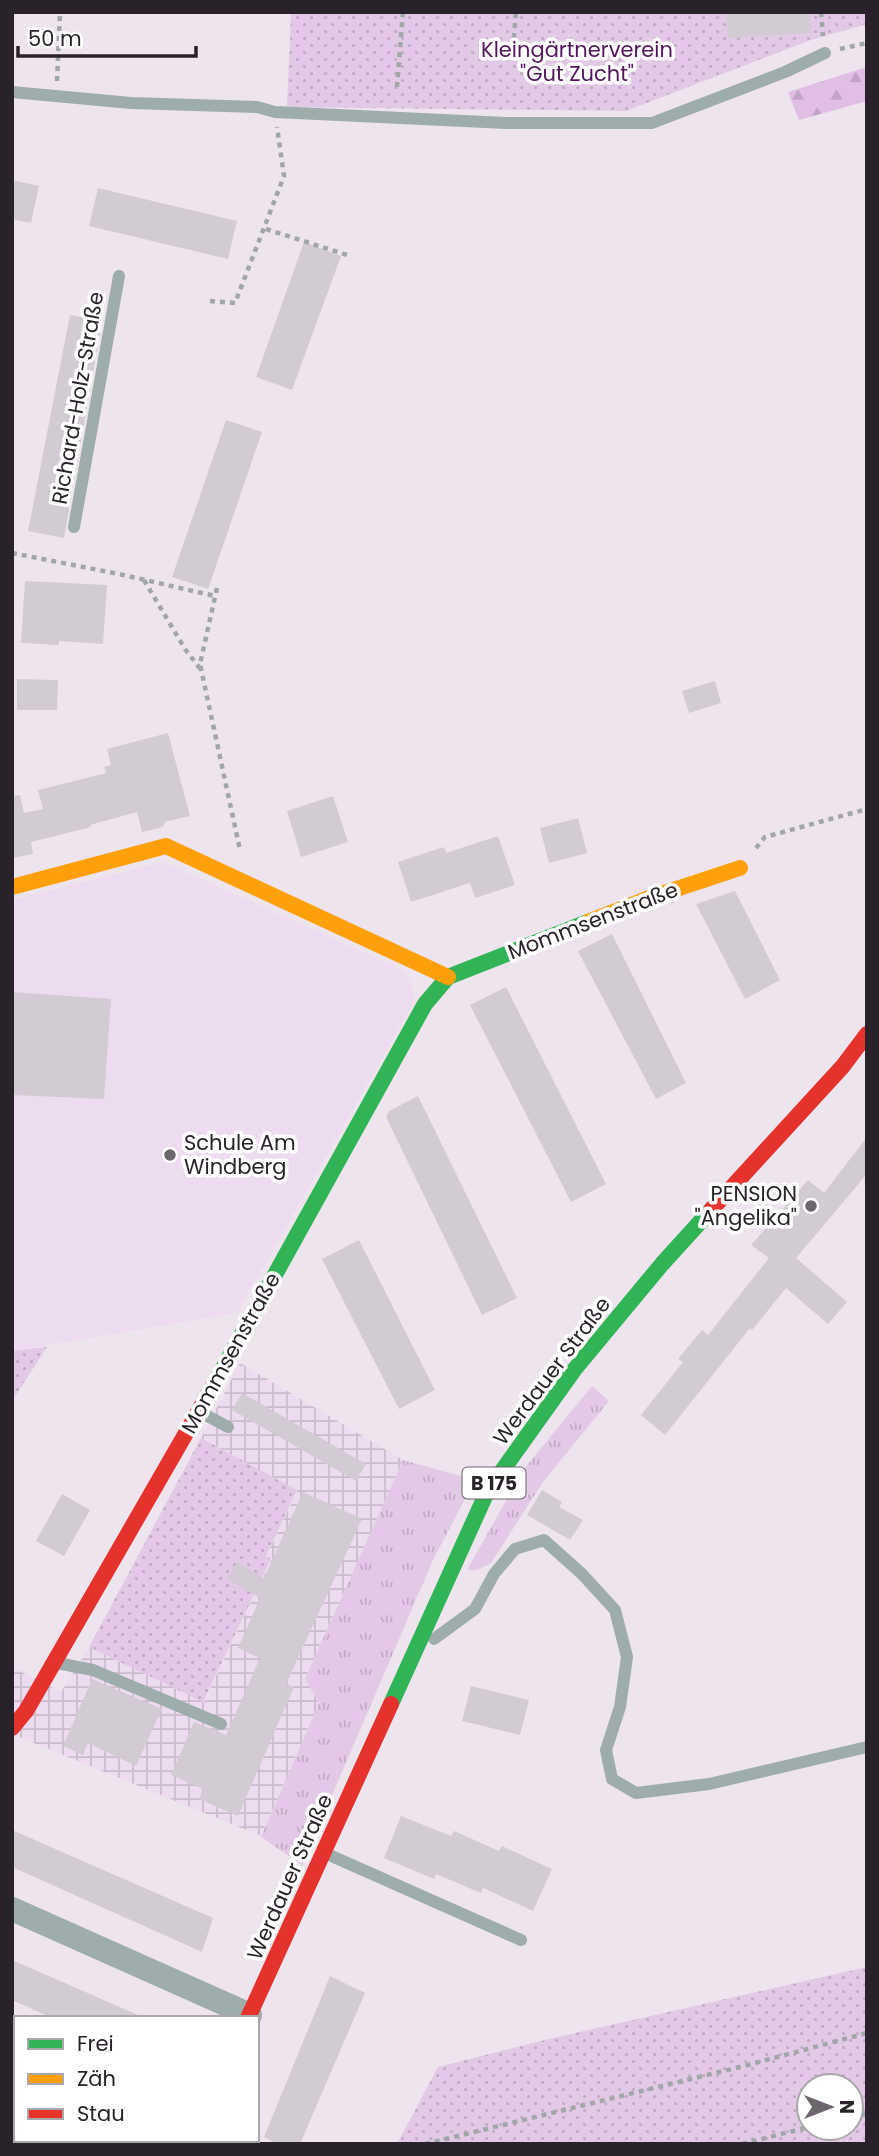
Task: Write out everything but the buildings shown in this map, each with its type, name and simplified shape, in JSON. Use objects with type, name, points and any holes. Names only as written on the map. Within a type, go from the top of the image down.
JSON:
[{"type":"street","points":[[12,887],[166,846],[448,977]]},
{"type":"street","name":"Mommsenstraße","points":[[12,1728],[26,1711],[199,1411],[425,1004],[448,977],[652,897],[740,868]]},
{"type":"street","name":"Werdauer Straße","points":[[249,2016],[487,1492],[567,1381],[662,1264],[843,1066],[867,1034]]},
{"type":"street","points":[[12,1909],[247,2016]]},
{"type":"lane","points":[[12,92],[131,103],[257,107],[275,112],[506,123],[652,123],[785,72],[825,53]]},
{"type":"lane","name":"Richard-Holz-Straße","points":[[74,527],[119,276]]},
{"type":"lane","points":[[199,1411],[228,1427]]},
{"type":"lane","points":[[411,1661],[442,1632],[475,1609],[495,1574],[515,1549],[544,1540],[582,1574],[615,1610],[627,1657],[620,1707],[606,1750],[612,1779],[636,1793],[697,1786],[867,1747]]},
{"type":"lane","points":[[53,1662],[93,1670],[221,1724]]},
{"type":"lane","points":[[323,1853],[522,1940]]},
{"type":"path","points":[[56,95],[60,12]]},
{"type":"path","points":[[397,87],[403,12]]},
{"type":"path","points":[[513,48],[516,12]]},
{"type":"path","points":[[821,12],[825,53],[867,43]]},
{"type":"path","points":[[210,301],[235,303],[284,177],[275,112]]},
{"type":"path","points":[[265,229],[347,256]]},
{"type":"path","points":[[12,553],[215,596]]},
{"type":"path","points":[[143,579],[185,649],[201,670]]},
{"type":"path","points":[[217,587],[200,664],[247,884]]},
{"type":"path","points":[[740,868],[765,837],[867,809]]},
{"type":"path","points":[[425,2144],[867,2033]]},
{"type":"path","points":[[742,2144],[795,2131]]},
{"type":"shaded area","name":"Schule Am Windberg","points":[[163,862],[403,970],[412,986],[414,1002],[237,1313],[12,1351],[12,900]]},
{"type":"shaded area","points":[[240,1363],[403,1460],[305,1679],[319,1703],[261,1836],[12,1734],[12,1667],[61,1692],[89,1647],[204,1702],[271,1560],[266,1557],[297,1491],[201,1438]]},
{"type":"green space","name":"Kleingärtnerverein \"Gut Zucht\"","points":[[291,12],[867,12],[867,24],[811,40],[626,111],[287,107]]},
{"type":"green space","points":[[867,67],[867,101],[799,120],[788,92]]},
{"type":"green space","points":[[47,1347],[12,1401],[12,1351]]},
{"type":"green space","points":[[592,1386],[609,1401],[543,1482],[491,1563],[477,1570],[467,1570],[523,1470]]},
{"type":"green space","points":[[201,1438],[297,1490],[266,1556],[271,1559],[203,1702],[89,1647]]},
{"type":"green space","points":[[403,1460],[475,1480],[433,1560],[302,1865],[261,1837],[319,1703],[305,1679]]},
{"type":"green space","points":[[867,1967],[867,2144],[397,2144],[438,2067],[553,2038]]},
{"type":"traffic: fast","points":[[216,1381],[425,1004],[448,977],[588,922]]},
{"type":"traffic: fast","points":[[391,1704],[487,1492],[574,1370],[711,1210]]},
{"type":"traffic: slow","points":[[12,887],[166,846],[448,977]]},
{"type":"traffic: slow","points":[[588,922],[652,897],[740,868]]},
{"type":"traffic: jam","points":[[711,1210],[843,1066],[867,1034]]},
{"type":"traffic: jam","points":[[12,1728],[26,1711],[216,1381]]},
{"type":"traffic: jam","points":[[249,2016],[391,1704]]},
{"type":"place","name":"Schule Am Windberg","points":[[170,1155]]},
{"type":"place","name":"PENSION \"Angelika\"","points":[[811,1206]]}]
